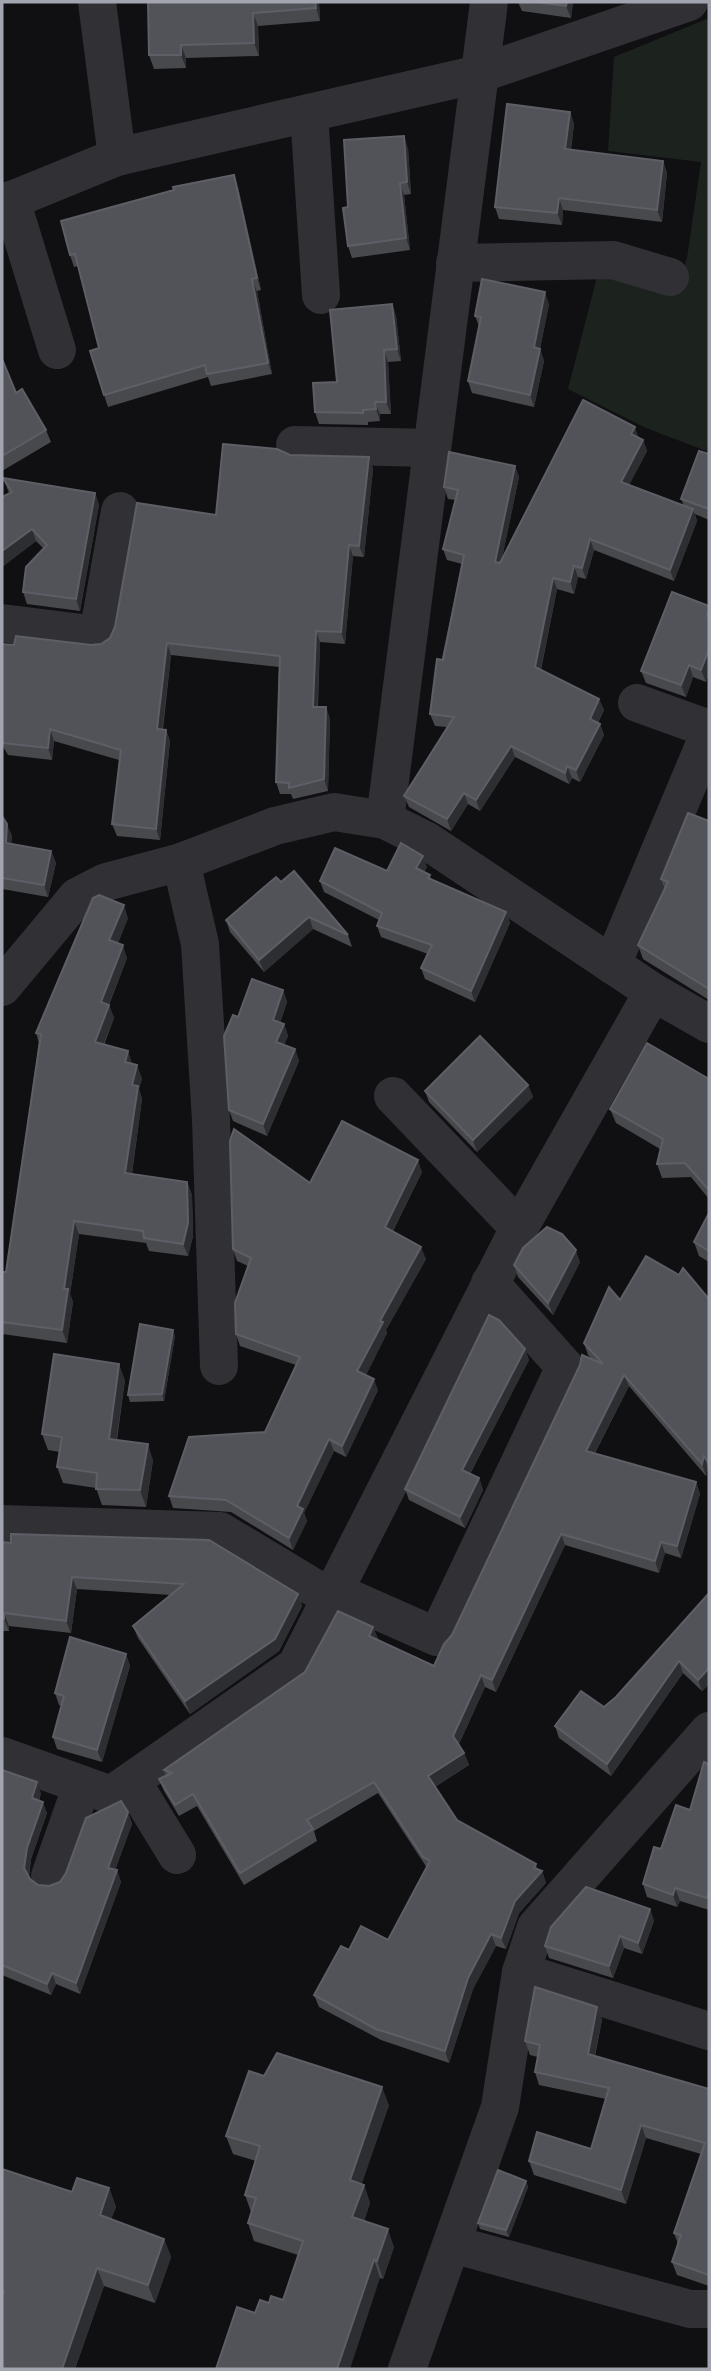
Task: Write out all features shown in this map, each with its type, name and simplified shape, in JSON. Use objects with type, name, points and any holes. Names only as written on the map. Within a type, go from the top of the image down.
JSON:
[{"type":"street","points":[[97,2],[117,156]]},
{"type":"street","points":[[385,820],[489,2]]},
{"type":"street","points":[[57,350],[6,202],[117,156],[479,74],[689,2]]},
{"type":"street","points":[[309,113],[321,295]]},
{"type":"street","points":[[456,263],[614,260],[670,277]]},
{"type":"street","points":[[295,445],[432,448]]},
{"type":"street","points":[[2,623],[98,635],[120,510]]},
{"type":"street","points":[[612,964],[709,732],[637,703]]},
{"type":"street","points":[[2,987],[77,897],[106,882],[181,862],[275,826],[334,812],[385,820],[428,841],[653,992],[709,1024]]},
{"type":"street","points":[[181,862],[200,944],[211,1120],[219,1366]]},
{"type":"street","points":[[2,1756],[111,1795],[132,1783],[296,1666],[519,1227],[653,992]]},
{"type":"street","points":[[393,1097],[519,1227]]},
{"type":"street","points":[[2,1524],[220,1531],[333,1595],[437,1637],[565,1367],[490,1283]]},
{"type":"street","points":[[407,2369],[500,2107],[522,1972],[536,1927],[709,1731]]},
{"type":"street","points":[[132,1783],[177,1855]]},
{"type":"street","points":[[50,1876],[82,1785]]},
{"type":"street","points":[[522,1972],[709,2031]]},
{"type":"street","points":[[452,2244],[690,2309],[709,2309]]},
{"type":"shaded area","points":[[709,18],[709,452],[646,428],[568,389],[597,277],[612,276],[676,295],[687,258],[701,162],[608,151],[614,57]]},
{"type":"building","points":[[148,2],[315,2],[316,8],[253,13],[254,43],[181,45],[181,55],[149,55]]},
{"type":"building","points":[[536,2],[567,2],[566,6]]},
{"type":"building","points":[[507,104],[570,112],[565,149],[663,161],[657,210],[559,198],[557,213],[495,207]]},
{"type":"building","points":[[404,136],[407,182],[400,183],[406,238],[348,246],[343,208],[348,207],[344,140]]},
{"type":"building","points":[[234,175],[257,278],[252,279],[268,363],[207,374],[205,365],[104,395],[90,351],[99,348],[75,254],[70,255],[61,221],[174,190],[173,187]]},
{"type":"building","points":[[482,279],[545,292],[534,347],[540,349],[530,395],[468,381],[481,317],[475,316]]},
{"type":"building","points":[[392,304],[397,349],[384,350],[386,402],[375,402],[376,409],[363,410],[363,413],[315,412],[313,383],[337,382],[330,310]]},
{"type":"building","points":[[2,359],[16,393],[22,389],[46,430],[2,456]]},
{"type":"building","points":[[583,400],[635,427],[631,434],[643,440],[621,482],[693,509],[670,570],[590,539],[582,568],[574,566],[570,582],[553,578],[535,667],[599,699],[590,719],[600,724],[576,770],[567,766],[565,773],[511,746],[476,800],[464,793],[447,819],[404,796],[454,717],[430,714],[437,659],[443,660],[464,555],[443,549],[458,490],[444,487],[449,452],[515,466],[495,562],[500,563]]},
{"type":"building","points":[[223,444],[277,449],[290,455],[369,457],[359,546],[349,545],[341,632],[316,631],[313,707],[326,707],[324,779],[289,788],[289,783],[276,782],[280,656],[167,643],[157,729],[166,730],[156,829],[112,824],[121,750],[50,729],[48,748],[3,743],[2,644],[14,645],[16,636],[91,645],[101,644],[110,638],[115,627],[137,503],[216,515]]},
{"type":"building","points":[[699,451],[709,454],[709,509],[681,499]]},
{"type":"building","points":[[3,478],[95,493],[76,599],[23,592],[26,567],[47,545],[32,529],[2,551],[2,497],[12,492]]},
{"type":"building","points":[[672,592],[709,606],[709,649],[701,670],[689,665],[681,685],[641,671]]},
{"type":"building","points":[[688,813],[709,821],[709,989],[638,945],[668,882],[661,879]]},
{"type":"building","points":[[2,816],[7,824],[6,843],[51,851],[44,885],[2,878]]},
{"type":"building","points":[[401,843],[423,856],[416,868],[430,875],[428,878],[506,912],[471,991],[421,968],[432,945],[377,926],[382,913],[320,881],[335,848],[387,871]]},
{"type":"building","points":[[294,871],[348,935],[309,917],[259,960],[226,920],[276,877],[281,882]]},
{"type":"building","points":[[99,895],[124,905],[109,940],[123,945],[101,1002],[109,1005],[95,1042],[128,1051],[125,1062],[137,1065],[132,1085],[138,1086],[125,1173],[187,1182],[188,1223],[183,1244],[144,1238],[143,1231],[74,1221],[64,1289],[68,1289],[62,1330],[2,1322],[2,1272],[6,1272],[41,1034],[36,1033],[93,898]]},
{"type":"building","points":[[252,979],[283,990],[273,1020],[284,1024],[276,1042],[295,1049],[263,1124],[229,1110],[224,1036],[233,1015],[238,1017]]},
{"type":"building","points":[[480,1036],[528,1085],[473,1140],[425,1091]]},
{"type":"building","points":[[647,1043],[709,1079],[709,1190],[685,1163],[657,1164],[663,1139],[610,1109]]},
{"type":"building","points":[[342,1121],[418,1160],[385,1227],[421,1247],[380,1321],[383,1322],[357,1371],[374,1379],[342,1446],[329,1439],[297,1506],[303,1509],[289,1538],[226,1500],[169,1496],[189,1437],[265,1432],[300,1357],[236,1334],[235,1303],[251,1258],[233,1249],[230,1141],[234,1129],[310,1183]]},
{"type":"building","points":[[709,1213],[709,1251],[694,1242]]},
{"type":"building","points":[[547,1227],[562,1234],[576,1250],[548,1303],[514,1265],[523,1248]]},
{"type":"building","points":[[646,1256],[679,1275],[683,1268],[709,1299],[709,1463],[704,1456],[702,1464],[624,1375],[586,1451],[696,1482],[677,1546],[661,1542],[655,1561],[561,1534],[492,1680],[481,1675],[453,1736],[464,1753],[428,1776],[457,1820],[536,1864],[534,1868],[542,1871],[515,1901],[501,1938],[491,1934],[468,1978],[445,2051],[376,2029],[314,1995],[341,1946],[349,1950],[361,1926],[388,1940],[430,1861],[423,1857],[374,1782],[307,1820],[313,1829],[240,1873],[193,1794],[175,1805],[159,1779],[172,1773],[164,1770],[305,1672],[338,1611],[373,1627],[369,1636],[434,1666],[444,1644],[452,1635],[580,1365],[582,1355],[603,1364],[584,1343],[609,1287],[620,1300]]},
{"type":"building","points":[[489,1315],[499,1320],[525,1349],[462,1470],[479,1478],[460,1517],[405,1489]]},
{"type":"building","points":[[140,1324],[173,1330],[162,1394],[128,1395]]},
{"type":"building","points":[[54,1354],[119,1364],[109,1439],[148,1444],[140,1490],[96,1489],[97,1473],[57,1467],[62,1437],[42,1434]]},
{"type":"building","points":[[11,1534],[209,1540],[298,1594],[275,1639],[185,1701],[133,1626],[184,1584],[72,1577],[66,1621],[4,1613],[2,1619],[2,1542],[11,1543]]},
{"type":"building","points":[[709,1593],[709,1668],[698,1680],[679,1661],[607,1764],[555,1726],[581,1691],[604,1707],[616,1697]]},
{"type":"building","points":[[70,1637],[126,1654],[97,1750],[53,1737],[64,1696],[55,1693]]},
{"type":"building","points":[[704,1762],[709,1764],[709,1891],[707,1898],[675,1888],[673,1895],[643,1884],[654,1847],[661,1849],[676,1805],[690,1810]]},
{"type":"building","points":[[2,1770],[37,1782],[32,1798],[43,1802],[27,1848],[24,1868],[30,1879],[38,1885],[49,1886],[60,1882],[66,1873],[86,1818],[121,1801],[128,1812],[108,1868],[117,1870],[76,1983],[52,1973],[47,1984],[2,1965]]},
{"type":"building","points":[[586,1887],[650,1909],[638,1943],[620,1936],[609,1966],[545,1946],[551,1927]]},
{"type":"building","points":[[535,1987],[597,2007],[588,2054],[709,2089],[709,2275],[672,2262],[681,2235],[674,2233],[705,2143],[641,2125],[621,2190],[529,2161],[537,2132],[591,2149],[609,2088],[535,2072],[540,2045],[525,2041]]},
{"type":"building","points":[[277,2053],[382,2087],[350,2180],[364,2185],[352,2217],[388,2229],[377,2261],[374,2260],[337,2369],[216,2369],[237,2307],[255,2313],[260,2300],[269,2303],[271,2296],[283,2300],[303,2241],[248,2223],[256,2198],[245,2195],[260,2146],[226,2136],[249,2071],[264,2076]]},
{"type":"building","points":[[2,2169],[72,2192],[77,2178],[109,2188],[100,2215],[164,2239],[148,2285],[97,2268],[62,2369],[2,2369]]},
{"type":"building","points":[[498,2170],[526,2181],[506,2230],[478,2223]]}]
